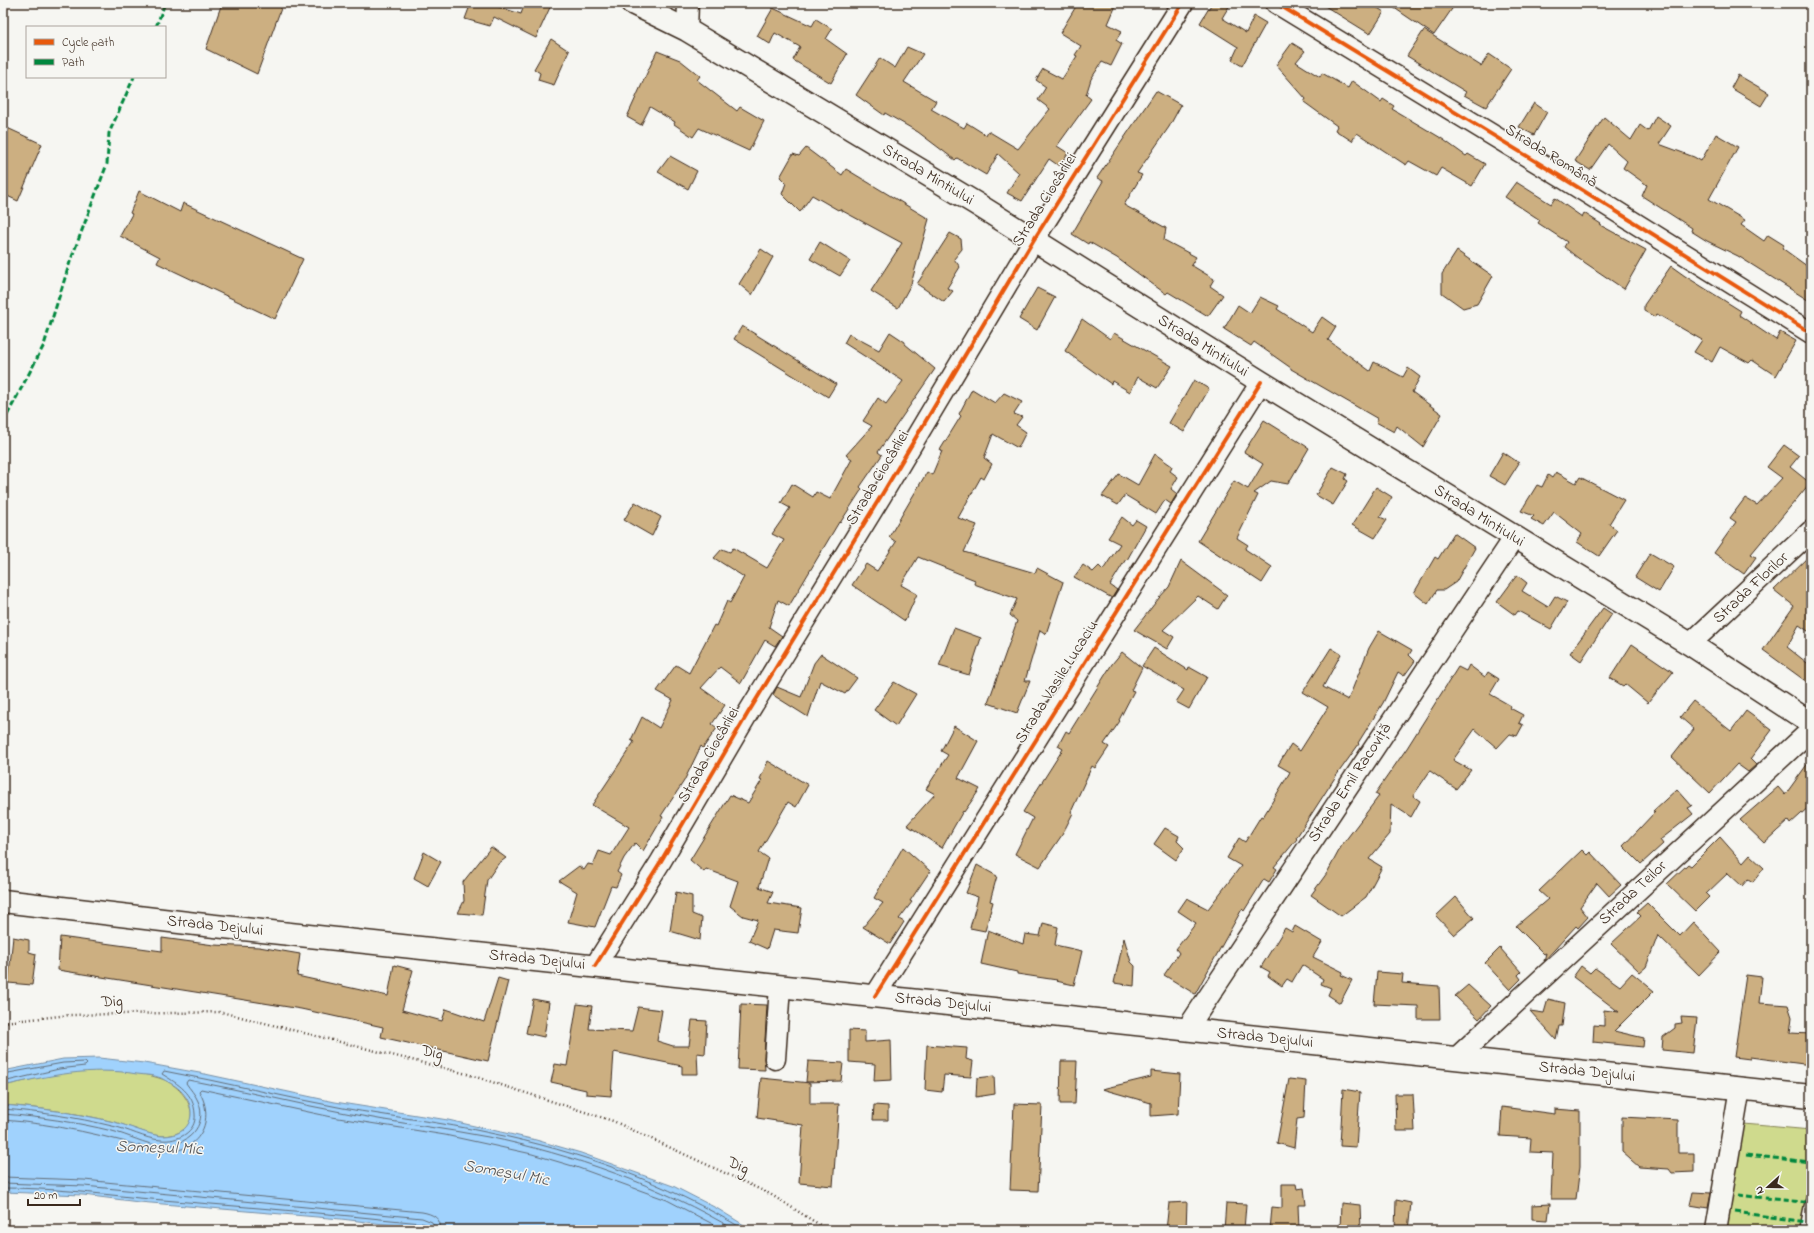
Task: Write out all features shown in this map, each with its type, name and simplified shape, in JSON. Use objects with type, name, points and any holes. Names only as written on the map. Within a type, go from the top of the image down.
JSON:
[{"type":"main road","name":"Strada Mintiului","points":[[632,3],[687,30],[968,199],[1033,241],[1514,538],[1690,644],[1811,723]]},
{"type":"main road","name":"Strada Dejului","points":[[3,901],[196,924],[1811,1096]]},
{"type":"street","points":[[687,30],[688,3]]},
{"type":"street","name":"Strada Ciocârliei","points":[[595,966],[661,860],[748,713],[882,496],[1033,241],[1182,3]]},
{"type":"street","name":"Strada Română","points":[[1276,3],[1570,182],[1811,333]]},
{"type":"street","name":"Strada Vasile Lucaciu","points":[[875,996],[1261,382]]},
{"type":"street","name":"Strada Florilor","points":[[1690,644],[1811,531]]},
{"type":"street","name":"Strada Emil Racoviță","points":[[1188,1030],[1514,538]]},
{"type":"street","name":"Strada Teilor","points":[[1456,1058],[1811,730]]},
{"type":"street","points":[[775,1059],[780,986]]},
{"type":"street","points":[[1716,1230],[1740,1088]]},
{"type":"lane","points":[[1805,1230],[1811,1201]]},
{"type":"green space","points":[[90,1070],[142,1074],[159,1078],[170,1083],[179,1090],[186,1099],[190,1109],[191,1118],[187,1127],[178,1133],[159,1136],[114,1122],[73,1113],[3,1105],[3,1086],[60,1073]]},
{"type":"green space","points":[[1744,1124],[1811,1130],[1811,1230],[1727,1230]]},
{"type":"water","name":"Someșul Mic","points":[[99,1058],[144,1063],[205,1074],[335,1102],[448,1120],[536,1140],[581,1153],[673,1186],[718,1209],[752,1230],[435,1230],[341,1219],[139,1202],[83,1195],[3,1192],[3,1105],[45,1109],[86,1116],[114,1122],[158,1136],[173,1135],[187,1126],[190,1120],[191,1112],[190,1104],[186,1096],[175,1086],[155,1076],[103,1071],[70,1073],[3,1086],[3,1071],[63,1059]]},
{"type":"building","points":[[222,3],[283,3],[257,74],[206,49]]},
{"type":"building","points":[[471,3],[486,3],[521,14],[525,3],[552,3],[536,38],[494,17],[490,26],[465,19]]},
{"type":"building","points":[[1078,3],[1117,3],[1108,24],[1122,31],[1116,40],[1122,44],[1111,66],[1102,62],[1091,79],[1086,95],[1091,99],[1057,146],[1068,153],[1059,166],[1049,159],[1022,201],[1007,193],[1019,173],[998,154],[986,175],[957,158],[955,160],[918,132],[885,113],[884,115],[856,95],[880,58],[895,68],[907,47],[923,54],[904,82],[936,101],[931,109],[964,128],[967,123],[986,135],[988,131],[1018,149],[1050,109],[1038,100],[1046,87],[1036,80],[1043,69],[1062,79],[1077,56],[1075,55],[1081,46],[1060,33]]},
{"type":"building","points":[[1212,3],[1231,3],[1222,18],[1246,33],[1254,16],[1266,23],[1242,66],[1232,60],[1238,47],[1200,23]]},
{"type":"building","points":[[1320,3],[1370,3],[1384,12],[1370,34]]},
{"type":"building","points":[[1387,3],[1456,3],[1434,35]]},
{"type":"building","points":[[773,8],[812,26],[816,19],[832,29],[826,39],[847,54],[831,83],[793,60],[800,47],[775,33],[770,44],[757,36]]},
{"type":"building","points":[[1424,30],[1481,66],[1489,54],[1511,69],[1486,107],[1464,95],[1466,92],[1407,56]]},
{"type":"building","points":[[551,39],[569,51],[554,85],[538,80],[540,73],[534,69]]},
{"type":"building","points":[[1292,43],[1305,51],[1296,62],[1320,77],[1322,73],[1348,88],[1352,81],[1381,102],[1383,99],[1394,106],[1392,109],[1441,138],[1466,156],[1468,154],[1485,164],[1472,186],[1441,168],[1436,176],[1409,161],[1406,165],[1357,133],[1352,141],[1335,130],[1337,126],[1304,102],[1306,99],[1276,65]]},
{"type":"building","points":[[657,51],[680,60],[700,76],[697,80],[737,111],[740,107],[764,121],[749,151],[699,128],[693,137],[674,124],[675,122],[650,107],[641,125],[627,117]]},
{"type":"building","points":[[1738,75],[1769,93],[1761,106],[1731,88]]},
{"type":"building","points":[[1156,91],[1181,105],[1169,127],[1137,173],[1142,175],[1124,205],[1166,228],[1164,240],[1196,257],[1191,265],[1214,279],[1210,286],[1223,295],[1208,316],[1168,292],[1166,294],[1117,258],[1089,242],[1088,244],[1072,234],[1103,181],[1097,178]]},
{"type":"building","points":[[1534,103],[1547,112],[1534,135],[1519,127]]},
{"type":"building","points":[[1656,116],[1671,126],[1659,144],[1701,161],[1716,134],[1738,147],[1709,199],[1745,220],[1741,225],[1764,241],[1768,235],[1784,245],[1782,248],[1811,269],[1811,302],[1738,256],[1707,241],[1691,231],[1692,228],[1642,196],[1647,185],[1623,168],[1627,161],[1608,144],[1590,170],[1575,161],[1604,117],[1631,140],[1640,125],[1648,131]]},
{"type":"building","points":[[3,126],[42,144],[18,201],[3,194]]},
{"type":"building","points":[[806,148],[842,175],[846,169],[929,219],[911,284],[898,308],[871,291],[902,243],[812,195],[800,212],[782,194],[786,183],[780,177],[793,154],[799,156]]},
{"type":"building","points":[[670,156],[697,171],[688,189],[658,172]]},
{"type":"building","points":[[1516,182],[1551,204],[1555,198],[1582,217],[1584,213],[1601,224],[1600,225],[1646,250],[1624,289],[1578,258],[1564,247],[1567,242],[1538,223],[1540,220],[1505,197]]},
{"type":"building","points":[[139,191],[180,212],[183,203],[303,259],[275,319],[157,263],[160,257],[120,236],[132,214],[130,213]]},
{"type":"building","points":[[950,233],[961,239],[962,249],[954,259],[960,267],[947,288],[953,291],[944,302],[917,284]]},
{"type":"building","points":[[820,242],[850,261],[840,276],[810,259]]},
{"type":"building","points":[[761,249],[773,257],[752,295],[739,284]]},
{"type":"building","points":[[1457,251],[1493,276],[1477,304],[1463,308],[1442,293],[1442,274]]},
{"type":"building","points":[[1671,266],[1741,311],[1739,315],[1776,340],[1780,332],[1796,341],[1776,376],[1752,360],[1749,363],[1720,347],[1712,362],[1694,352],[1702,340],[1657,314],[1655,317],[1644,311],[1644,305]]},
{"type":"building","points":[[1037,288],[1055,297],[1037,330],[1019,319]]},
{"type":"building","points":[[1260,297],[1279,306],[1277,309],[1312,332],[1322,317],[1336,327],[1328,340],[1370,371],[1374,362],[1403,377],[1408,368],[1420,377],[1412,392],[1442,414],[1423,447],[1397,426],[1394,432],[1376,422],[1378,419],[1291,369],[1254,342],[1251,346],[1224,329],[1238,305],[1250,313]]},
{"type":"building","points":[[1082,319],[1110,339],[1114,333],[1172,366],[1157,388],[1138,377],[1130,392],[1112,381],[1111,384],[1065,351]]},
{"type":"building","points":[[742,326],[836,384],[828,397],[734,339]]},
{"type":"building","points":[[890,332],[905,342],[905,344],[935,369],[878,452],[882,455],[860,487],[862,489],[840,523],[839,522],[789,606],[778,600],[769,627],[782,636],[775,646],[765,640],[741,683],[720,667],[701,688],[725,705],[712,724],[717,728],[703,748],[701,746],[684,781],[661,816],[663,817],[643,851],[635,843],[624,858],[617,872],[621,875],[616,887],[611,886],[595,927],[568,922],[577,892],[559,881],[579,866],[584,870],[588,864],[593,865],[599,851],[611,855],[629,827],[592,805],[634,742],[631,740],[642,717],[659,728],[673,700],[657,691],[676,665],[689,673],[714,625],[716,626],[727,601],[730,603],[744,577],[714,558],[722,549],[730,552],[733,548],[767,568],[784,540],[772,534],[790,508],[781,503],[792,484],[813,497],[816,492],[830,499],[852,459],[846,455],[872,426],[863,421],[878,398],[886,404],[903,381],[844,343],[849,334],[879,350]]},
{"type":"building","points":[[1194,380],[1209,389],[1184,432],[1169,423]]},
{"type":"building","points":[[972,389],[995,403],[1004,393],[1022,402],[1014,414],[1022,417],[1016,425],[1026,432],[1018,448],[993,434],[984,458],[992,464],[984,479],[981,477],[958,518],[977,525],[964,552],[1035,573],[1037,568],[1063,582],[1046,634],[1040,630],[1025,681],[1030,681],[1017,713],[988,703],[1017,621],[1010,615],[1017,599],[974,584],[975,580],[918,557],[901,585],[917,594],[905,621],[852,585],[866,564],[877,571],[896,542],[889,537],[927,472],[932,475],[942,451],[940,450],[961,416],[959,414]]},
{"type":"building","points":[[1264,420],[1309,448],[1288,484],[1271,481],[1254,493],[1258,495],[1237,538],[1248,545],[1245,549],[1272,567],[1262,583],[1198,541],[1234,481],[1248,489],[1263,464],[1244,452]]},
{"type":"building","points":[[1784,445],[1799,456],[1790,467],[1810,483],[1751,554],[1756,557],[1744,574],[1714,553],[1736,522],[1730,518],[1745,498],[1757,505],[1782,478],[1767,467]]},
{"type":"building","points":[[1503,452],[1519,463],[1505,485],[1489,476]]},
{"type":"building","points":[[1155,454],[1172,466],[1170,471],[1178,477],[1171,489],[1177,494],[1171,504],[1165,500],[1156,514],[1125,495],[1118,505],[1102,496],[1119,474],[1138,485]]},
{"type":"building","points":[[1333,467],[1347,474],[1345,479],[1348,481],[1333,505],[1316,495]]},
{"type":"building","points":[[1556,472],[1576,483],[1580,477],[1624,500],[1609,524],[1617,530],[1599,556],[1577,542],[1582,534],[1554,512],[1544,526],[1531,519],[1534,516],[1521,511],[1537,485],[1542,487],[1548,475],[1552,478]]},
{"type":"building","points":[[1376,487],[1392,497],[1380,517],[1387,520],[1375,538],[1352,525]]},
{"type":"building","points":[[635,502],[661,517],[652,536],[624,520]]},
{"type":"building","points":[[1122,517],[1132,525],[1136,520],[1146,526],[1127,560],[1126,559],[1110,585],[1117,590],[1112,598],[1074,577],[1083,565],[1093,572],[1099,566],[1103,570],[1120,544],[1108,538]]},
{"type":"building","points":[[1454,533],[1475,548],[1456,582],[1444,590],[1437,590],[1428,604],[1414,593],[1435,557],[1438,559]]},
{"type":"building","points":[[1650,553],[1674,567],[1659,592],[1635,577]]},
{"type":"building","points":[[1811,554],[1811,633],[1799,625],[1787,647],[1811,666],[1811,685],[1763,650],[1794,606],[1774,590]]},
{"type":"building","points":[[1181,561],[1227,595],[1218,609],[1198,596],[1163,630],[1174,637],[1167,649],[1134,630],[1169,587]]},
{"type":"building","points":[[1517,575],[1527,583],[1522,591],[1548,607],[1555,596],[1567,602],[1551,629],[1518,611],[1515,615],[1497,602]]},
{"type":"building","points":[[1603,608],[1612,614],[1581,661],[1570,653]]},
{"type":"building","points":[[954,628],[981,638],[969,675],[939,666]]},
{"type":"building","points":[[1379,631],[1412,650],[1409,655],[1415,661],[1404,676],[1398,672],[1383,703],[1358,743],[1359,744],[1336,776],[1296,838],[1297,839],[1274,867],[1277,869],[1269,882],[1264,879],[1244,911],[1242,909],[1195,994],[1164,975],[1179,953],[1176,949],[1196,923],[1178,911],[1187,898],[1208,909],[1241,866],[1227,858],[1239,838],[1245,842],[1261,816],[1263,817],[1290,772],[1278,765],[1291,744],[1300,751],[1328,707],[1303,692],[1331,648],[1341,654],[1323,687],[1348,700],[1369,648]]},
{"type":"building","points":[[1632,644],[1673,672],[1648,703],[1625,684],[1623,686],[1610,678]]},
{"type":"building","points":[[1154,648],[1188,670],[1189,667],[1207,677],[1189,709],[1176,702],[1184,690],[1142,666]]},
{"type":"building","points":[[1122,652],[1142,668],[1131,690],[1134,691],[1119,720],[1120,721],[1104,744],[1109,747],[1095,768],[1092,766],[1071,812],[1073,813],[1062,835],[1040,867],[1015,854],[1033,818],[1023,812],[1063,749],[1058,746],[1066,731],[1069,733],[1112,664]]},
{"type":"building","points":[[821,654],[857,678],[845,694],[820,681],[808,717],[773,695],[777,687],[801,697],[814,663]]},
{"type":"building","points":[[1469,665],[1485,677],[1488,672],[1499,679],[1490,694],[1523,715],[1519,723],[1523,725],[1517,736],[1510,734],[1497,748],[1475,729],[1453,760],[1471,770],[1456,789],[1430,771],[1413,796],[1420,801],[1411,817],[1391,804],[1390,834],[1369,859],[1382,867],[1366,897],[1341,916],[1311,895],[1327,873],[1342,845],[1379,796],[1375,794],[1407,748],[1458,667],[1466,671]]},
{"type":"building","points":[[894,682],[916,694],[896,726],[874,710]]},
{"type":"building","points":[[1693,701],[1731,731],[1746,711],[1772,730],[1750,759],[1756,765],[1748,772],[1737,764],[1710,793],[1672,757],[1694,729],[1680,717]]},
{"type":"building","points":[[954,726],[978,741],[958,778],[980,789],[964,812],[963,811],[942,848],[907,825],[935,794],[926,789],[948,755],[941,751]]},
{"type":"building","points":[[1811,759],[1811,805],[1790,824],[1788,821],[1764,843],[1740,820],[1778,787],[1785,795]]},
{"type":"building","points":[[768,761],[808,785],[796,807],[788,802],[759,852],[768,858],[759,887],[773,892],[768,903],[802,908],[798,933],[773,930],[767,949],[749,941],[758,920],[743,916],[730,906],[738,881],[706,869],[704,872],[690,860],[730,795],[748,803],[762,780],[760,779]]},
{"type":"building","points":[[1677,789],[1692,806],[1688,808],[1693,814],[1660,840],[1663,844],[1641,864],[1623,846],[1655,812],[1653,811]]},
{"type":"building","points":[[1165,828],[1179,836],[1177,841],[1184,848],[1176,860],[1154,844]]},
{"type":"building","points":[[1720,837],[1743,863],[1750,855],[1764,868],[1753,882],[1748,879],[1742,886],[1728,873],[1706,894],[1709,897],[1695,911],[1667,884],[1688,864],[1691,866]]},
{"type":"building","points":[[491,847],[506,858],[498,864],[487,880],[482,915],[458,913],[464,901],[463,882]]},
{"type":"building","points":[[903,847],[930,871],[910,901],[912,902],[899,919],[904,922],[890,944],[863,927],[883,903],[874,898]]},
{"type":"building","points":[[1582,850],[1587,855],[1590,852],[1621,885],[1609,896],[1597,883],[1580,907],[1588,917],[1578,928],[1576,926],[1544,961],[1546,953],[1544,954],[1516,926],[1548,899],[1539,891]]},
{"type":"building","points":[[424,852],[441,862],[428,886],[414,878]]},
{"type":"building","points":[[977,865],[997,876],[990,901],[993,902],[985,931],[970,928],[978,897],[966,893]]},
{"type":"building","points":[[676,892],[692,896],[692,914],[702,918],[700,940],[670,931]]},
{"type":"building","points":[[1456,897],[1474,918],[1454,935],[1436,916]]},
{"type":"building","points":[[1647,903],[1680,936],[1693,922],[1721,952],[1699,975],[1658,935],[1646,967],[1640,972],[1611,944],[1641,916],[1637,912]]},
{"type":"building","points":[[1043,923],[1058,927],[1055,945],[1082,951],[1074,985],[1056,981],[1057,980],[1017,974],[1017,972],[981,964],[988,930],[1023,944],[1025,934],[1040,936]]},
{"type":"building","points":[[1295,926],[1322,942],[1313,957],[1343,972],[1341,975],[1352,980],[1340,1003],[1328,995],[1331,988],[1321,984],[1323,979],[1302,965],[1292,982],[1287,979],[1282,986],[1268,976],[1270,972],[1261,967],[1285,928],[1292,932]]},
{"type":"building","points":[[13,937],[29,940],[29,952],[36,954],[32,985],[8,983]]},
{"type":"building","points":[[60,937],[162,951],[162,938],[214,945],[259,947],[300,954],[297,976],[388,996],[394,965],[413,970],[402,1010],[442,1021],[446,1009],[484,1022],[498,978],[508,981],[488,1061],[381,1037],[383,1027],[301,1009],[58,970]]},
{"type":"building","points":[[1124,938],[1131,962],[1135,966],[1134,986],[1114,983]]},
{"type":"building","points":[[1500,948],[1521,972],[1518,975],[1521,979],[1510,990],[1485,963]]},
{"type":"building","points":[[1581,966],[1590,973],[1595,968],[1620,986],[1632,973],[1654,991],[1614,1031],[1644,1038],[1643,1047],[1593,1042],[1594,1025],[1604,1026],[1604,1010],[1619,1012],[1573,977]]},
{"type":"building","points":[[1377,972],[1403,974],[1402,983],[1439,986],[1440,1019],[1418,1019],[1418,1006],[1374,1004]]},
{"type":"building","points":[[1746,975],[1762,977],[1759,1003],[1788,1005],[1792,1017],[1790,1033],[1811,1034],[1811,1065],[1750,1057],[1750,1059],[1734,1057]]},
{"type":"building","points":[[1468,985],[1491,1006],[1479,1019],[1455,996]]},
{"type":"building","points":[[533,999],[549,1002],[544,1037],[526,1033]]},
{"type":"building","points":[[1548,999],[1565,1003],[1562,1026],[1559,1026],[1556,1040],[1530,1011],[1544,1013]]},
{"type":"building","points":[[577,1004],[592,1006],[589,1029],[632,1031],[638,1007],[662,1010],[657,1041],[673,1046],[689,1046],[692,1020],[707,1021],[705,1054],[697,1053],[698,1074],[682,1074],[682,1066],[614,1052],[611,1096],[586,1094],[586,1090],[551,1082],[555,1064],[567,1066]]},
{"type":"building","points":[[741,1004],[767,1005],[764,1058],[765,1070],[738,1069]]},
{"type":"building","points":[[1681,1017],[1697,1018],[1693,1053],[1662,1050],[1663,1037],[1675,1028],[1675,1024],[1682,1023]]},
{"type":"building","points":[[849,1030],[865,1031],[865,1042],[891,1040],[892,1080],[874,1081],[875,1064],[849,1062]]},
{"type":"building","points":[[927,1045],[967,1048],[966,1059],[973,1061],[971,1077],[944,1075],[942,1092],[925,1090]]},
{"type":"building","points":[[808,1061],[843,1063],[841,1081],[806,1082]]},
{"type":"building","points":[[1061,1061],[1077,1061],[1075,1104],[1060,1104]]},
{"type":"building","points":[[1151,1071],[1180,1074],[1178,1114],[1151,1116],[1151,1103],[1102,1089],[1151,1077]]},
{"type":"building","points":[[994,1076],[995,1094],[976,1097],[977,1078]]},
{"type":"building","points":[[761,1078],[810,1083],[810,1104],[839,1104],[833,1186],[799,1183],[803,1125],[757,1118]]},
{"type":"building","points":[[1289,1079],[1306,1081],[1304,1118],[1297,1119],[1294,1148],[1277,1143]]},
{"type":"building","points":[[1343,1089],[1360,1092],[1356,1147],[1340,1146]]},
{"type":"building","points":[[1395,1094],[1413,1094],[1415,1131],[1396,1131]]},
{"type":"building","points":[[1014,1104],[1042,1105],[1038,1191],[1010,1190]]},
{"type":"building","points":[[874,1105],[888,1106],[888,1120],[873,1120]]},
{"type":"building","points":[[1502,1107],[1555,1114],[1555,1109],[1580,1111],[1580,1166],[1576,1199],[1551,1199],[1553,1153],[1530,1152],[1531,1138],[1500,1136]]},
{"type":"building","points":[[1622,1117],[1678,1120],[1678,1153],[1694,1153],[1694,1172],[1672,1173],[1669,1169],[1639,1167],[1622,1152]]},
{"type":"building","points":[[1282,1184],[1296,1184],[1297,1189],[1304,1188],[1306,1205],[1298,1205],[1299,1230],[1270,1230],[1272,1207],[1282,1208]]},
{"type":"building","points":[[1693,1192],[1711,1193],[1708,1208],[1690,1205]]},
{"type":"building","points":[[1396,1200],[1411,1203],[1408,1230],[1395,1230]]},
{"type":"building","points":[[1187,1202],[1186,1230],[1166,1230],[1169,1203]]},
{"type":"building","points":[[1226,1203],[1246,1204],[1244,1230],[1224,1230]]},
{"type":"building","points":[[1341,1203],[1360,1205],[1361,1230],[1340,1230]]},
{"type":"building","points":[[1550,1204],[1548,1220],[1532,1219],[1532,1205]]},
{"type":"marked path","points":[[156,26],[165,3]]},
{"type":"marked path","points":[[3,423],[44,345],[70,262],[107,164],[109,133],[134,78]]},
{"type":"marked path","points":[[1746,1155],[1811,1162]]},
{"type":"marked path","points":[[1738,1195],[1811,1203]]},
{"type":"marked path","points":[[1735,1212],[1807,1222]]},
{"type":"cycle path","points":[[595,966],[661,861],[748,713],[881,496],[1033,241],[1183,3]]},
{"type":"cycle path","points":[[1276,3],[1563,178],[1811,333]]},
{"type":"cycle path","points":[[875,996],[1261,382]]}]
